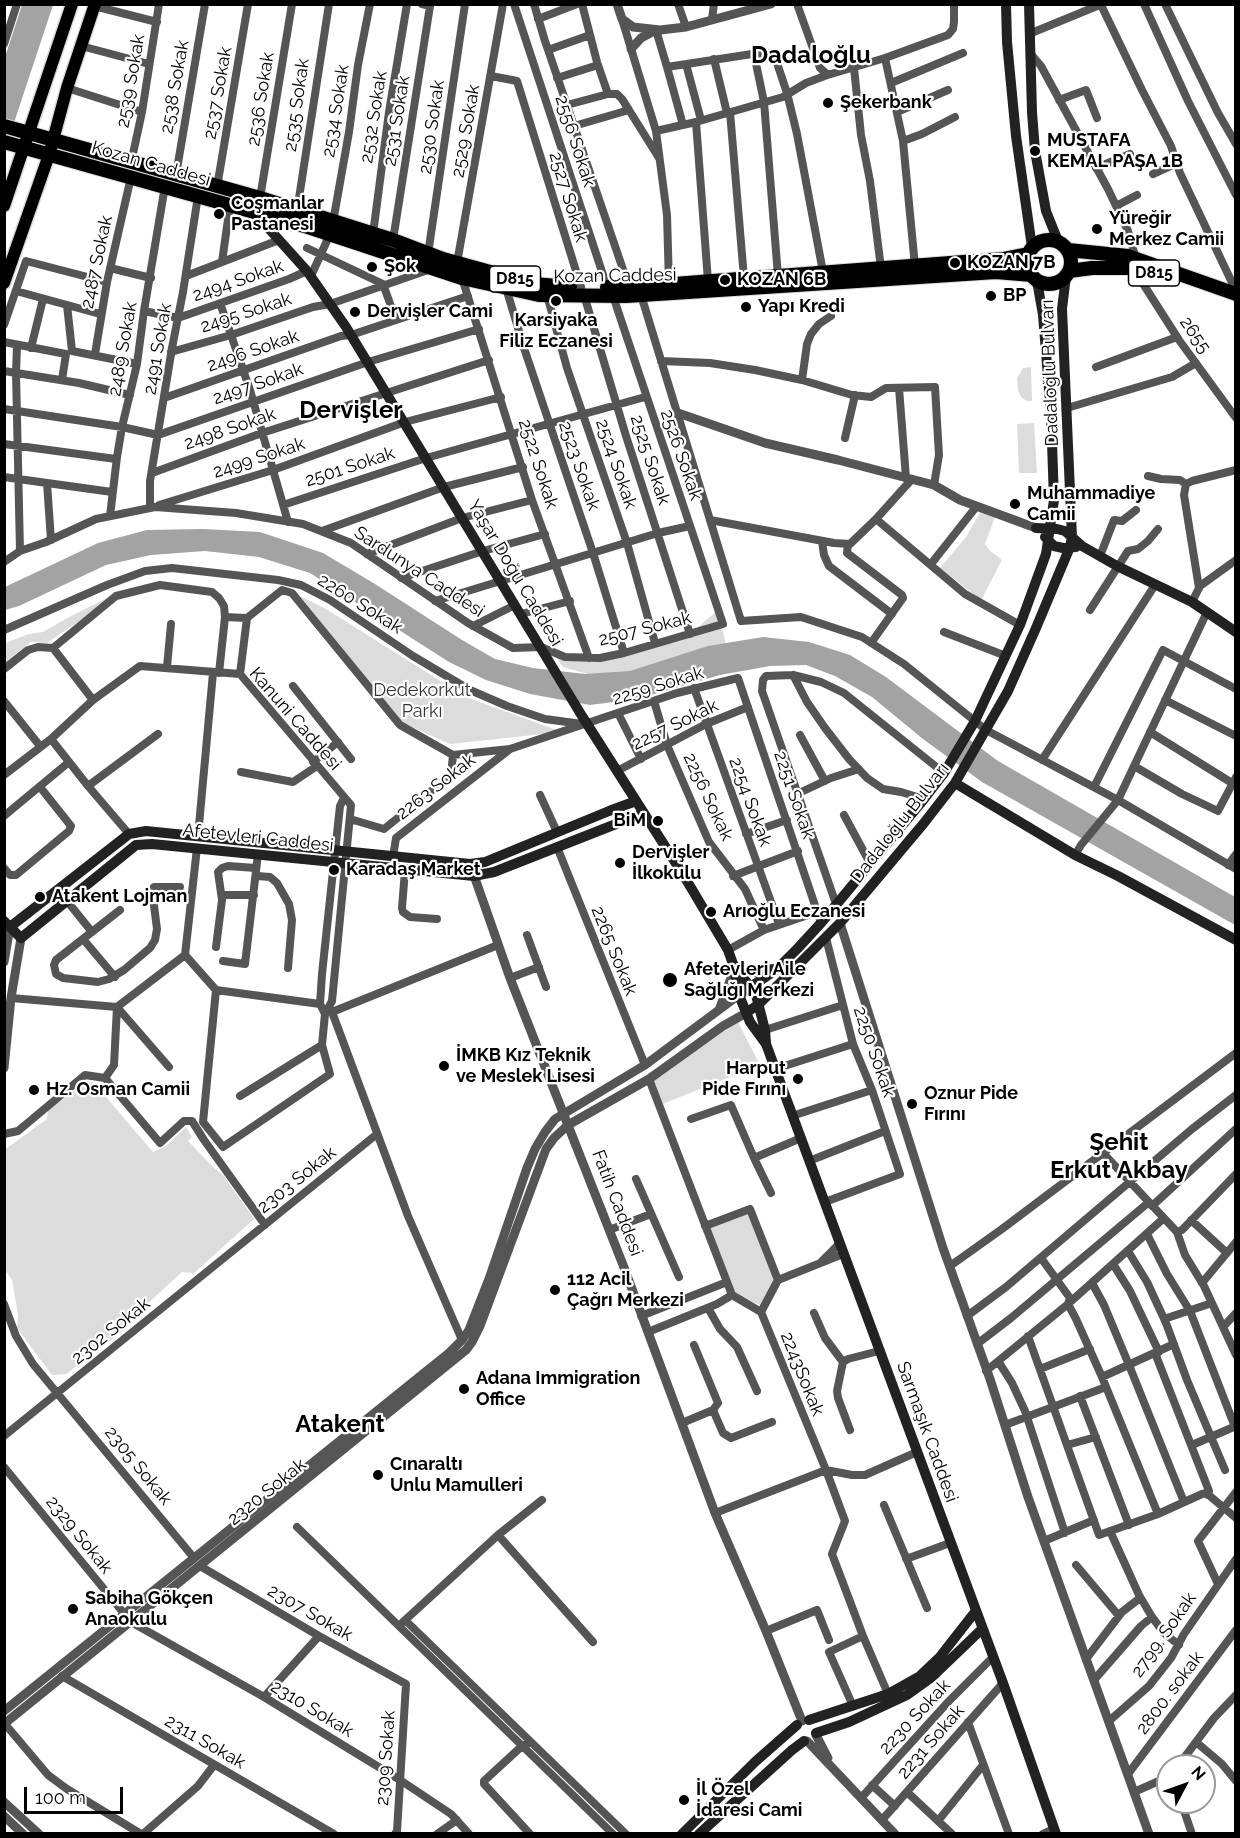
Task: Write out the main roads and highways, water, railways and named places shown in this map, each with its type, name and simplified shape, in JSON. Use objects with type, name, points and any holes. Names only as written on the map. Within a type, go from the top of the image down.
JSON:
[{"type":"highway","name":"Kozan Caddesi","points":[[4,126],[217,187],[462,278],[539,295],[582,291],[635,291],[996,272],[1034,278]]},
{"type":"highway","name":"Kozan Caddesi","points":[[14,145],[230,205],[259,204],[297,211],[332,228],[373,234],[428,254],[534,284],[582,291]]},
{"type":"highway","points":[[1044,240],[1063,246],[1071,257],[1067,274],[1060,281],[1052,284],[1045,284],[1034,278],[1028,269],[1027,261],[1030,250],[1044,240]]},
{"type":"highway","name":"D815","points":[[1063,246],[1128,256],[1146,270],[1236,302]]},
{"type":"highway","name":"Kozan Caddesi","points":[[635,291],[669,284],[1003,259],[1030,250]]},
{"type":"highway","name":"D815","points":[[1067,274],[1092,268],[1135,263],[1236,292]]},
{"type":"main road","points":[[4,206],[14,145],[25,132],[72,4]]},
{"type":"main road","points":[[1006,4],[1007,42],[1016,136],[1030,250]]},
{"type":"main road","points":[[1029,4],[1029,51],[1037,167],[1046,211],[1063,246]]},
{"type":"main road","points":[[4,284],[54,140],[67,88],[94,5]]},
{"type":"main road","name":"Yaşar Doğu Caddesi","points":[[259,204],[279,240],[309,273],[368,362],[587,724],[684,876],[728,950],[735,968]]},
{"type":"main road","name":"Dadaloğlu Bulvarı","points":[[746,1013],[759,1004],[826,938],[924,824],[958,779],[1008,691],[1075,543],[1062,309],[1067,274]]},
{"type":"main road","name":"Dadaloğlu Bulvarı","points":[[739,995],[777,969],[819,917],[836,904],[924,799],[946,769],[972,725],[1020,625],[1046,554],[1054,500],[1051,414],[1043,315],[1034,278]]},
{"type":"main road","points":[[1075,543],[1063,548],[1054,546],[1036,528],[1065,531],[1075,543],[1192,602],[1236,632]]},
{"type":"main road","points":[[958,779],[1075,855],[1236,940]]},
{"type":"main road","name":"Afetevleri Caddesi","points":[[636,801],[485,862],[470,864],[393,856],[341,857],[258,854],[197,842],[146,831],[129,834],[7,924],[21,938],[136,845],[197,842],[341,857],[405,870],[474,876],[494,872],[644,813]]},
{"type":"main road","points":[[735,968],[753,972],[777,969]]},
{"type":"main road","points":[[735,968],[751,987],[759,1004],[766,1044]]},
{"type":"main road","points":[[735,968],[739,995],[746,1013],[766,1044]]},
{"type":"main road","name":"Sarmaşık Caddesi","points":[[766,1044],[1055,1831]]},
{"type":"main road","points":[[682,1833],[756,1761],[802,1722],[888,1694],[920,1676],[939,1658],[975,1612]]},
{"type":"main road","points":[[699,1833],[792,1749],[811,1738],[907,1695],[932,1677],[982,1629]]},
{"type":"main road","points":[[802,1722],[797,1735],[811,1738]]},
{"type":"main road","points":[[802,1722],[816,1725],[811,1738]]},
{"type":"place","name":"Şekerbank","points":[[828,103]]},
{"type":"place","name":"MUSTAFA KEMAL PAŞA 1B","points":[[1035,151]]},
{"type":"place","name":"Coşmanlar Pastanesi","points":[[219,214]]},
{"type":"place","name":"Yüreğir Merkez Camii","points":[[1097,229]]},
{"type":"place","name":"KOZAN 7B","points":[[955,263]]},
{"type":"place","name":"Şok","points":[[372,267]]},
{"type":"place","name":"KOZAN 6B","points":[[725,280]]},
{"type":"place","name":"BP","points":[[991,296]]},
{"type":"place","name":"Karsiyaka Filiz Eczanesi","points":[[556,301]]},
{"type":"place","name":"Yapı Kredi","points":[[746,307]]},
{"type":"place","name":"Dervişler Cami","points":[[355,312]]},
{"type":"place","name":"Muhammadiye Camii","points":[[1015,504]]},
{"type":"place","name":"BiM","points":[[658,821]]},
{"type":"place","name":"Dervişler İlkokulu","points":[[620,863]]},
{"type":"place","name":"Karadaş Market","points":[[334,870]]},
{"type":"place","name":"Atakent Lojman","points":[[40,897]]},
{"type":"place","name":"Arıoğlu Eczanesi","points":[[711,912]]},
{"type":"place","name":"Afetevleri Aile Sağlığı Merkezi","points":[[670,980]]},
{"type":"place","name":"İMKB Kız Teknik ve Meslek Lisesi","points":[[444,1066]]},
{"type":"place","name":"Harput Pide Fırını","points":[[798,1079]]},
{"type":"place","name":"Hz. Osman Camii","points":[[34,1090]]},
{"type":"place","name":"Oznur Pide Fırını","points":[[912,1104]]},
{"type":"place","name":"112 Acil Çağrı Merkezi","points":[[555,1290]]},
{"type":"place","name":"Adana Immigration Office","points":[[464,1389]]},
{"type":"place","name":"Cınaraltı Unlu Mamulleri","points":[[378,1475]]},
{"type":"place","name":"Sabiha Gökçen Anaokulu","points":[[73,1609]]},
{"type":"place","name":"İl Özel İdaresi Cami","points":[[684,1800]]},
{"type":"district","name":"Dadaloğlu","points":[[811,56]]},
{"type":"district","name":"Dervişler","points":[[351,411]]},
{"type":"district","name":"Şehit Erkut Akbay","points":[[1119,1157]]},
{"type":"district","name":"Atakent","points":[[340,1425]]},
{"type":"park label","name":"Dedekorkut Parkı","points":[[422,701]]}]
